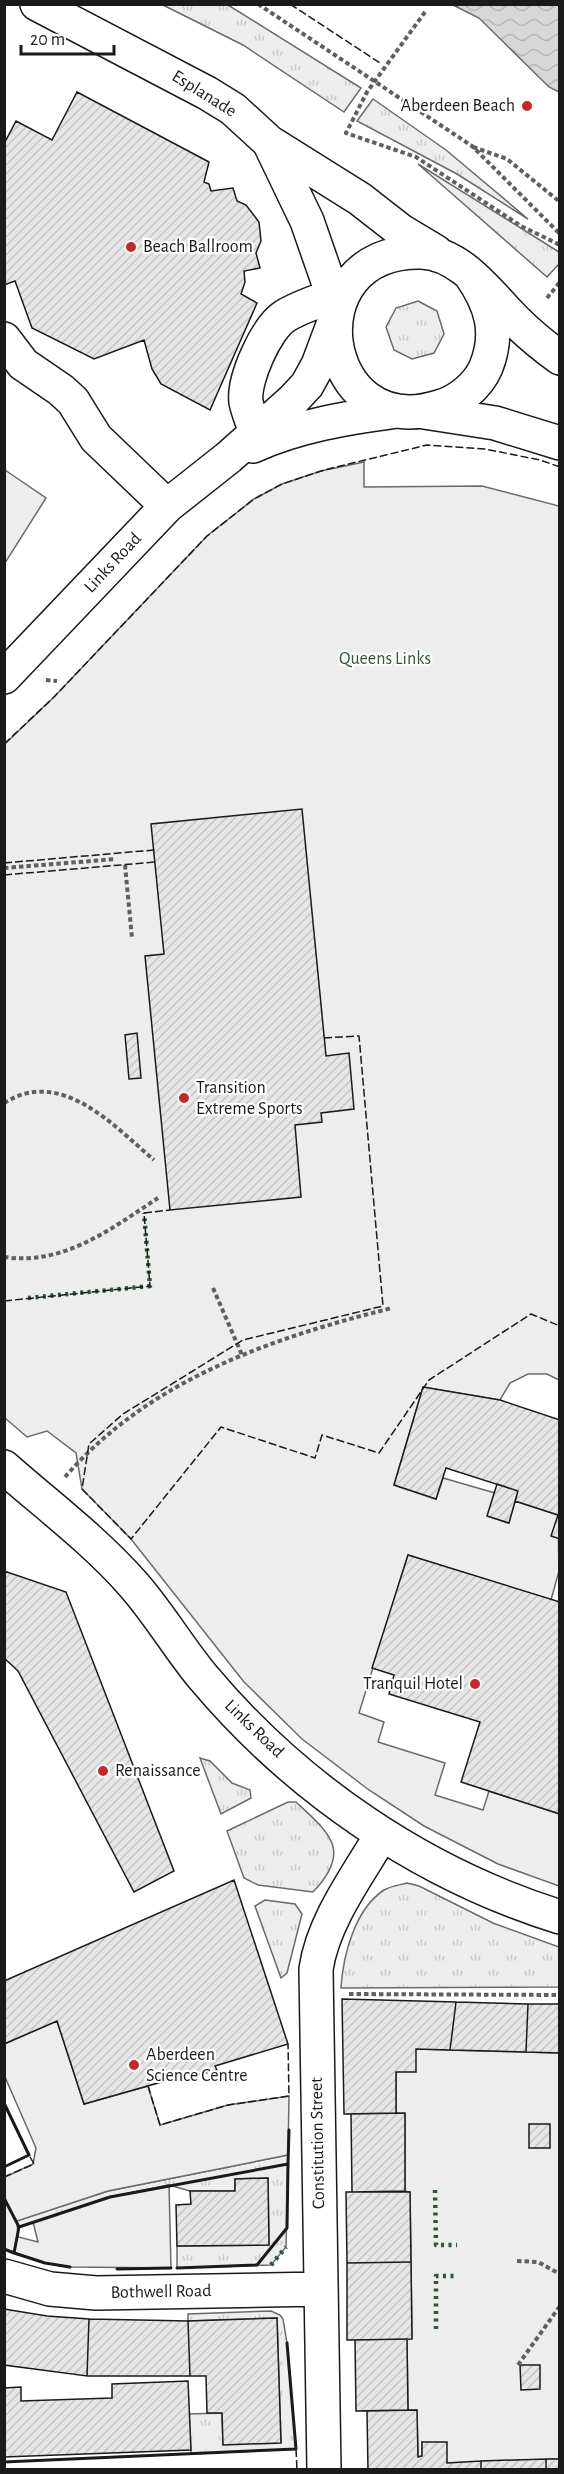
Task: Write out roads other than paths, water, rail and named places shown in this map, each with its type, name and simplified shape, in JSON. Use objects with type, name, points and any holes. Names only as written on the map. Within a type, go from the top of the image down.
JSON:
[{"type":"street","name":"Esplanade","points":[[37,4],[207,93],[232,109],[270,142],[360,199],[401,231],[459,267]]},
{"type":"street","name":"Esplanade","points":[[270,142],[307,221],[338,303]]},
{"type":"street","points":[[560,358],[518,323],[459,267],[415,252],[382,258],[362,270],[338,303],[334,347],[342,369],[356,388],[375,403],[410,411],[495,423],[560,443]]},
{"type":"street","points":[[410,411],[449,405],[470,390],[485,369],[493,345],[493,319],[485,295],[459,267]]},
{"type":"street","points":[[256,432],[246,402],[246,387],[264,343],[285,316],[338,303]]},
{"type":"street","name":"Links Road","points":[[5,675],[167,506],[229,457],[307,385],[318,365],[338,303]]},
{"type":"street","points":[[4,339],[23,364],[73,401],[96,438],[167,506]]},
{"type":"street","name":"Links Road","points":[[229,457],[281,434],[324,422],[410,411]]},
{"type":"street","name":"Links Road","points":[[20,1487],[133,1584],[203,1677],[248,1725],[297,1770],[382,1834],[458,1878],[508,1900],[560,1917]]},
{"type":"street","name":"Constitution Street","points":[[324,2469],[315,1993],[317,1961],[326,1935],[382,1834]]},
{"type":"street","name":"Bothwell Road","points":[[4,2276],[50,2289],[96,2293],[320,2289]]},
{"type":"water","points":[[453,5],[559,5],[559,92],[549,87],[479,18]]},
{"type":"place","name":"Aberdeen Beach","points":[[527,106]]},
{"type":"place","name":"Beach Ballroom","points":[[131,247]]},
{"type":"place","name":"Transition Extreme Sports","points":[[184,1098]]},
{"type":"place","name":"Tranquil Hotel","points":[[475,1684]]},
{"type":"place","name":"Renaissance","points":[[103,1771]]},
{"type":"place","name":"Aberdeen Science Centre","points":[[134,2065]]},
{"type":"park label","name":"Queens Links","points":[[385,659]]}]
